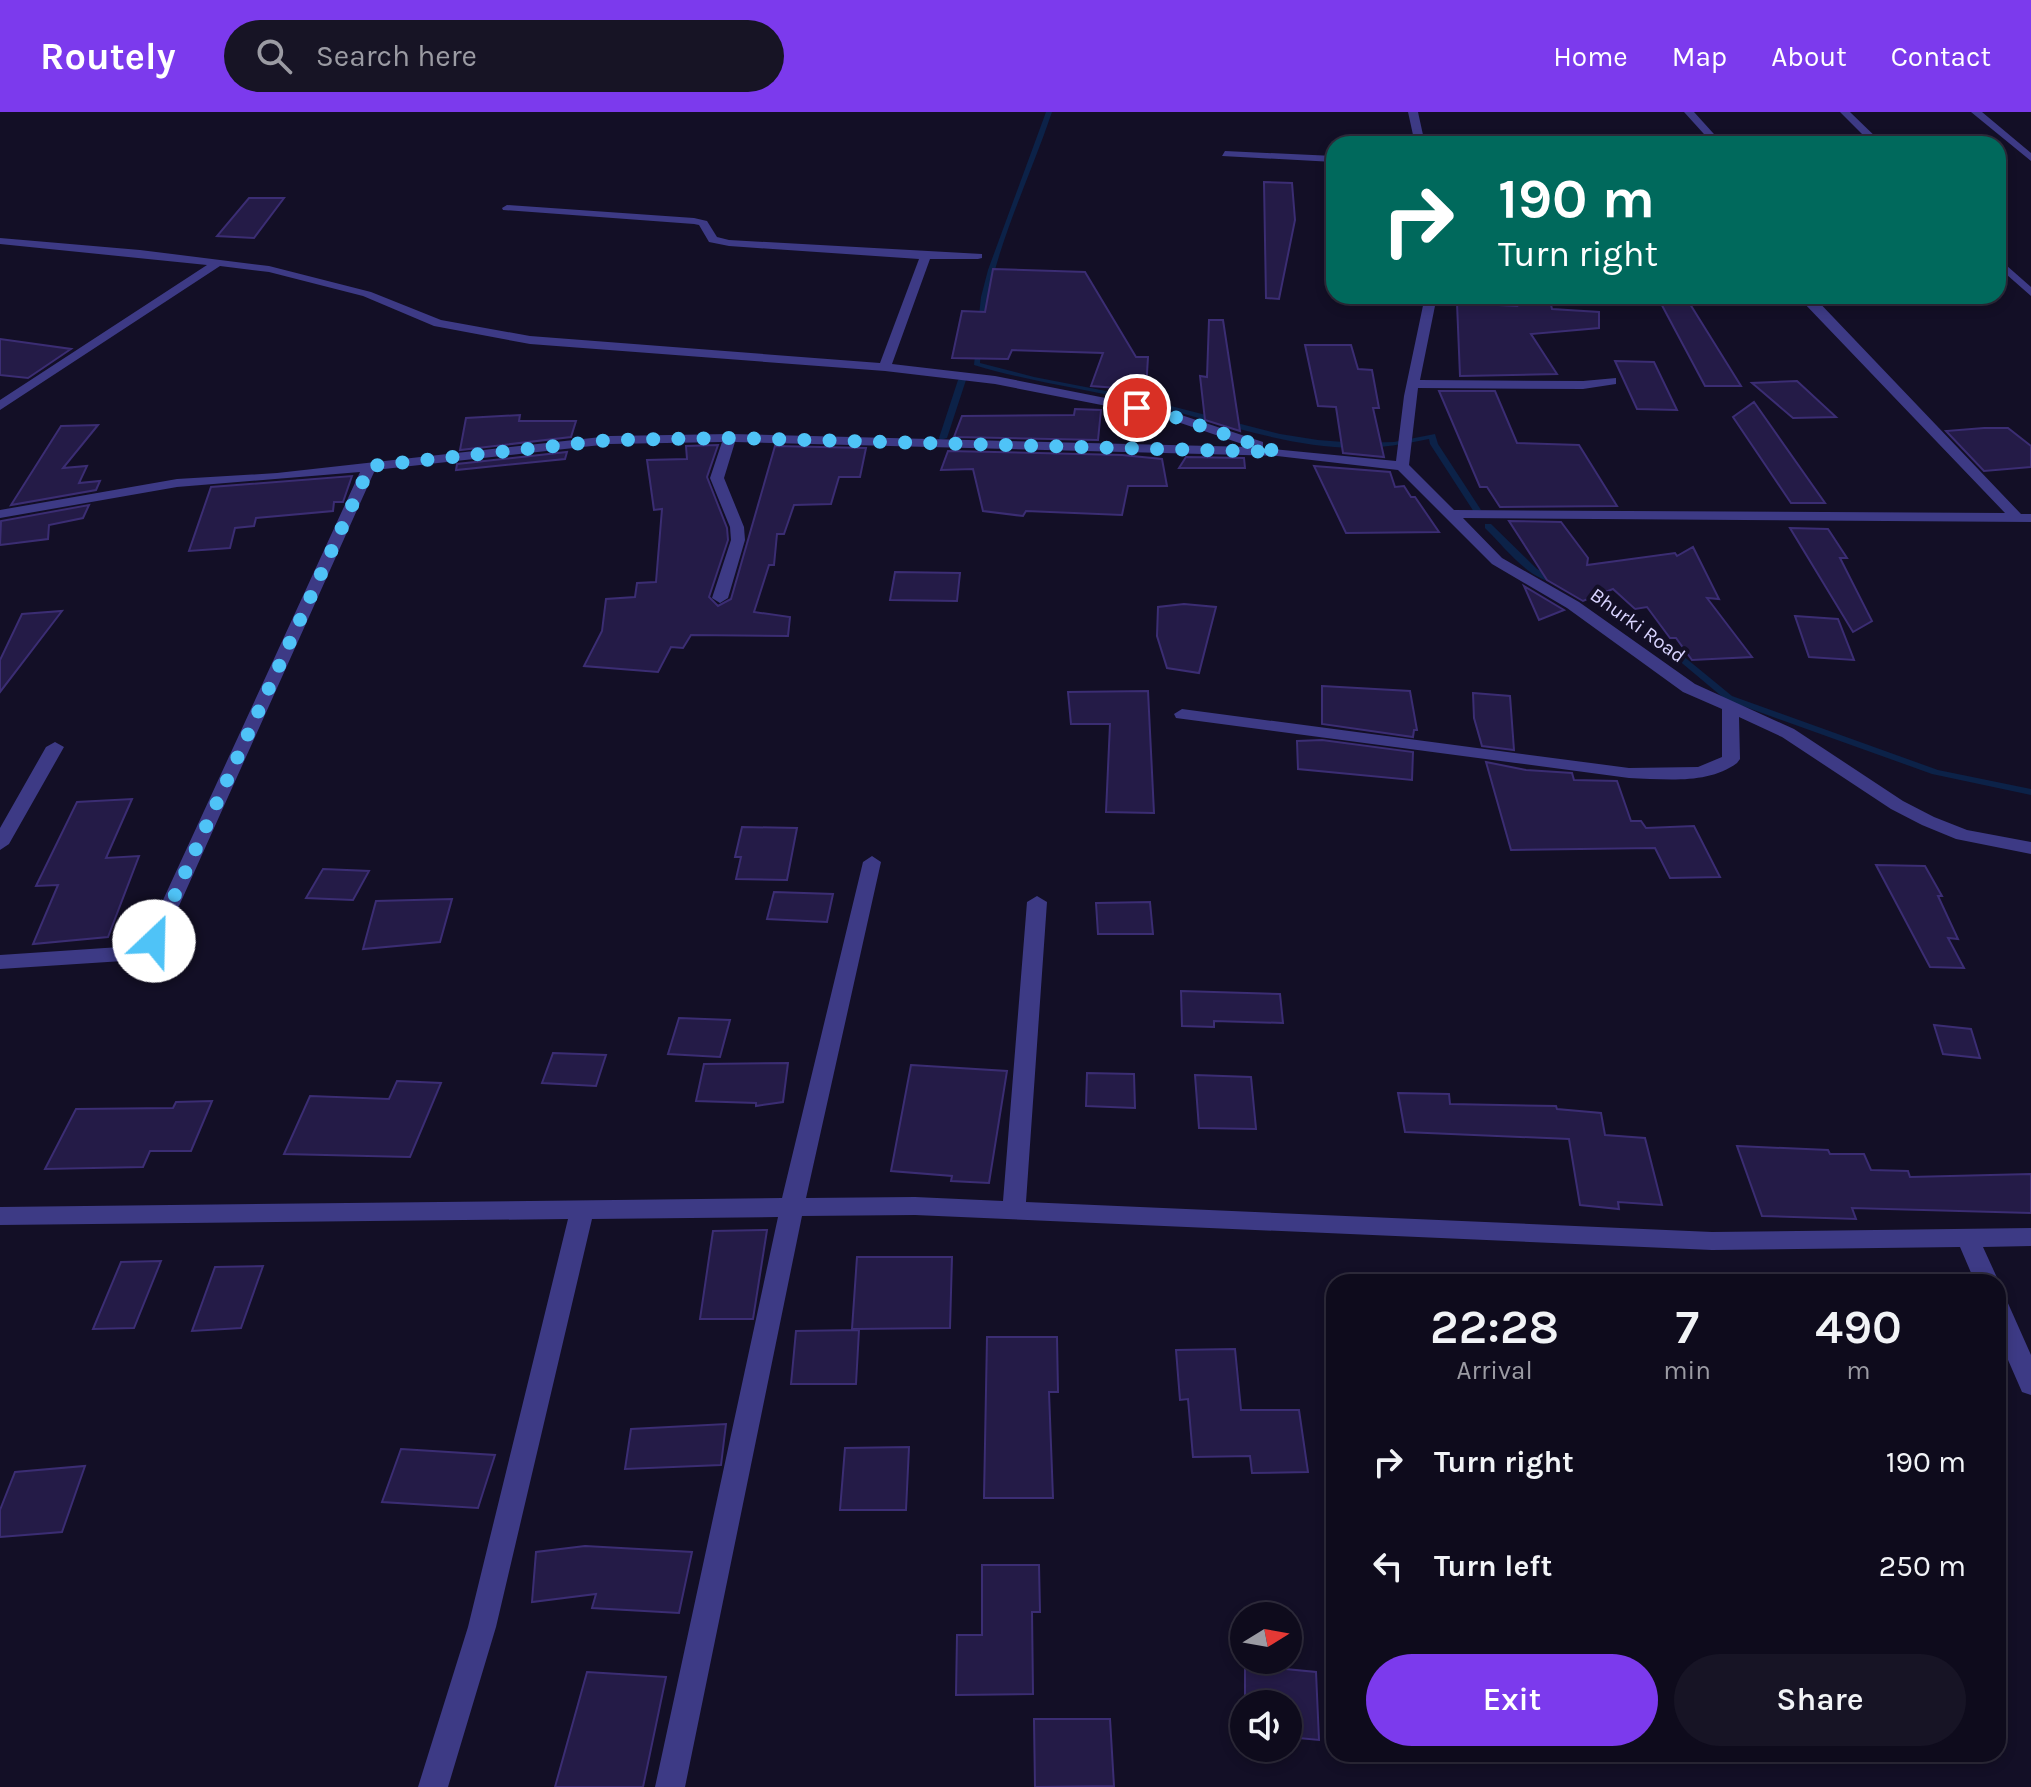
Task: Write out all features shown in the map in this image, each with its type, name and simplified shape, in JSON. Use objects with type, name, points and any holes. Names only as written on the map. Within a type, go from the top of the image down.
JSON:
[{"type":"street","points":[[1413,112],[1418,136]]},
{"type":"street","points":[[1689,112],[1711,136]]},
{"type":"street","points":[[1845,112],[1870,136]]},
{"type":"street","points":[[1976,112],[2005,136]]},
{"type":"street","points":[[2006,137],[2031,158]]},
{"type":"street","points":[[1225,154],[1326,159]]},
{"type":"street","points":[[507,208],[694,221],[703,223],[713,240],[729,243],[926,256],[978,256]]},
{"type":"street","points":[[0,241],[269,269],[367,294],[438,323],[530,340],[885,367],[995,380],[1166,414],[1277,452]]},
{"type":"street","points":[[885,367],[926,256]]},
{"type":"street","points":[[0,406],[219,262]]},
{"type":"street","points":[[2006,269],[2031,293]]},
{"type":"street","points":[[0,514],[177,483],[277,477],[610,440],[730,438],[1277,452],[1402,460],[1429,304]]},
{"type":"street","points":[[1811,304],[2024,518]]},
{"type":"street","points":[[1413,384],[1583,385],[1611,381]]},
{"type":"street","points":[[720,598],[738,540],[737,527],[717,478],[730,438]]},
{"type":"street","name":"Bhurki Road","points":[[1402,460],[1497,561],[1573,605],[1689,688],[1788,733],[1897,805],[1928,821],[1963,835],[2031,848]]},
{"type":"street","points":[[0,962],[123,954],[154,941],[370,466]]},
{"type":"street","points":[[1451,514],[2024,518]]},
{"type":"street","points":[[1182,714],[1629,773],[1700,772],[1728,763],[1731,759],[1730,709]]},
{"type":"street","points":[[0,844],[55,747]]},
{"type":"street","points":[[670,1787],[792,1207],[872,862]]},
{"type":"street","points":[[1014,1210],[1037,902]]},
{"type":"street","points":[[0,1216],[915,1206],[1712,1241],[2031,1237]]},
{"type":"street","points":[[433,1787],[482,1627],[582,1210]]},
{"type":"street","points":[[1967,1237],[1983,1274]]},
{"type":"street","points":[[2006,1326],[2031,1384]]},
{"type":"building","points":[[1264,182],[1292,183],[1295,220],[1279,299],[1266,298]]},
{"type":"building","points":[[249,198],[284,198],[254,238],[217,236]]},
{"type":"building","points":[[993,269],[1085,272],[1136,357],[1148,357],[1146,390],[1091,386],[1103,353],[1012,350],[1008,359],[952,358],[962,311],[985,312]]},
{"type":"building","points":[[1457,304],[1551,304],[1552,309],[1599,312],[1599,328],[1531,334],[1557,374],[1460,376]]},
{"type":"building","points":[[1661,304],[1690,304],[1741,386],[1705,386]]},
{"type":"building","points":[[1209,320],[1223,320],[1240,431],[1205,420],[1200,376],[1207,377]]},
{"type":"building","points":[[0,339],[71,349],[28,378],[0,375]]},
{"type":"building","points":[[1305,345],[1351,345],[1358,369],[1372,370],[1379,408],[1373,408],[1384,457],[1343,453],[1336,407],[1318,406]]},
{"type":"building","points":[[1615,361],[1654,362],[1677,410],[1637,409]]},
{"type":"building","points":[[1797,381],[1836,417],[1793,418],[1752,383]]},
{"type":"building","points":[[1439,391],[1495,391],[1517,443],[1579,445],[1617,506],[1500,507],[1487,487],[1480,487]]},
{"type":"building","points":[[1754,402],[1825,503],[1791,503],[1733,417]]},
{"type":"building","points":[[1075,409],[1101,410],[1098,440],[954,437],[962,416],[1074,415]]},
{"type":"building","points":[[520,415],[519,421],[576,421],[571,437],[460,450],[466,418]]},
{"type":"building","points":[[98,425],[63,468],[87,466],[79,483],[100,481],[96,490],[11,505],[61,426]]},
{"type":"building","points":[[2008,428],[2031,446],[2031,467],[1984,471],[1946,431]]},
{"type":"building","points":[[718,445],[707,477],[727,528],[728,540],[709,597],[718,606],[731,599],[775,446],[866,448],[860,477],[839,477],[831,504],[794,505],[784,534],[777,534],[774,565],[769,565],[754,612],[790,617],[788,636],[691,635],[683,648],[671,647],[658,672],[584,666],[602,631],[606,599],[635,597],[637,583],[656,582],[662,509],[654,510],[647,460],[687,459],[686,446]]},
{"type":"building","points":[[948,451],[1122,455],[1162,459],[1167,486],[1128,486],[1122,515],[1026,511],[1023,516],[983,511],[973,469],[941,470]]},
{"type":"building","points":[[567,452],[565,459],[456,470],[457,464]]},
{"type":"building","points":[[1186,457],[1244,458],[1245,468],[1179,468]]},
{"type":"building","points":[[1314,466],[1390,472],[1395,487],[1404,486],[1411,497],[1415,497],[1439,532],[1346,533]]},
{"type":"building","points":[[352,476],[343,502],[334,502],[333,511],[256,518],[254,526],[235,528],[230,548],[189,551],[211,487]]},
{"type":"building","points":[[89,505],[83,518],[49,525],[48,539],[0,545],[1,521]]},
{"type":"building","points":[[1509,521],[1561,522],[1588,558],[1587,565],[1675,553],[1677,556],[1693,547],[1719,599],[1707,598],[1752,657],[1692,660],[1676,638],[1670,638],[1647,607],[1635,609],[1613,589],[1583,601],[1547,580]]},
{"type":"building","points":[[1790,528],[1828,529],[1847,558],[1840,558],[1872,621],[1853,632]]},
{"type":"building","points":[[895,572],[960,573],[957,601],[890,600]]},
{"type":"building","points":[[1524,586],[1564,610],[1539,620]]},
{"type":"building","points":[[1184,604],[1216,607],[1199,673],[1167,668],[1157,636],[1158,607]]},
{"type":"building","points":[[62,611],[0,692],[0,660],[22,614]]},
{"type":"building","points":[[1795,616],[1838,619],[1854,660],[1809,657]]},
{"type":"building","points":[[1322,686],[1410,691],[1417,730],[1414,730],[1413,737],[1322,724]]},
{"type":"building","points":[[1148,691],[1154,813],[1106,812],[1110,724],[1071,724],[1068,692]]},
{"type":"building","points":[[1473,693],[1510,696],[1514,750],[1482,746],[1474,718]]},
{"type":"building","points":[[1322,740],[1413,752],[1412,780],[1298,769],[1297,741]]},
{"type":"building","points":[[1486,762],[1526,770],[1572,773],[1574,780],[1617,781],[1631,821],[1641,821],[1646,828],[1694,826],[1720,877],[1670,878],[1655,848],[1511,850]]},
{"type":"building","points":[[132,799],[106,858],[139,856],[108,937],[33,944],[58,885],[36,886],[77,802]]},
{"type":"building","points":[[742,827],[797,828],[787,880],[736,879],[741,857],[735,857]]},
{"type":"building","points":[[1876,865],[1925,866],[1942,896],[1938,896],[1958,939],[1948,938],[1964,968],[1930,967]]},
{"type":"building","points":[[323,869],[369,871],[353,900],[306,898]]},
{"type":"building","points":[[774,892],[833,894],[827,922],[767,919]]},
{"type":"building","points":[[452,899],[440,942],[363,949],[376,901]]},
{"type":"building","points":[[1150,902],[1153,934],[1098,934],[1096,903]]},
{"type":"building","points":[[1181,991],[1280,994],[1283,1023],[1214,1021],[1214,1027],[1182,1026]]},
{"type":"building","points":[[679,1018],[730,1020],[720,1057],[668,1054]]},
{"type":"building","points":[[1934,1025],[1971,1029],[1980,1058],[1943,1054]]},
{"type":"building","points":[[553,1053],[606,1055],[596,1086],[542,1083]]},
{"type":"building","points":[[788,1063],[783,1102],[756,1106],[756,1103],[696,1101],[704,1064]]},
{"type":"building","points":[[911,1065],[1007,1071],[989,1183],[951,1181],[952,1176],[891,1171]]},
{"type":"building","points":[[1087,1073],[1134,1074],[1135,1108],[1086,1106]]},
{"type":"building","points":[[1195,1075],[1251,1077],[1256,1129],[1199,1128]]},
{"type":"building","points":[[397,1081],[441,1083],[410,1157],[284,1154],[310,1096],[389,1099]]},
{"type":"building","points":[[1398,1093],[1449,1094],[1450,1104],[1556,1106],[1557,1109],[1601,1113],[1605,1135],[1645,1138],[1662,1205],[1618,1202],[1619,1209],[1580,1205],[1569,1139],[1405,1132]]},
{"type":"building","points":[[212,1101],[191,1151],[150,1151],[143,1167],[45,1169],[76,1109],[173,1108],[176,1102]]},
{"type":"building","points":[[1737,1146],[1864,1154],[1871,1170],[1908,1171],[1910,1177],[2031,1174],[2031,1213],[1852,1208],[1856,1219],[1762,1216]]},
{"type":"building","points":[[767,1230],[753,1319],[700,1319],[713,1231]]},
{"type":"building","points":[[857,1257],[952,1257],[950,1328],[852,1329]]},
{"type":"building","points":[[161,1261],[134,1328],[93,1329],[121,1262]]},
{"type":"building","points":[[263,1266],[241,1328],[192,1331],[215,1267]]},
{"type":"building","points":[[859,1330],[856,1384],[791,1384],[796,1331]]},
{"type":"building","points":[[987,1337],[1057,1337],[1058,1392],[1049,1392],[1053,1498],[984,1498]]},
{"type":"building","points":[[1235,1349],[1241,1410],[1299,1410],[1308,1472],[1252,1473],[1250,1456],[1193,1457],[1188,1399],[1180,1400],[1176,1350]]},
{"type":"building","points":[[726,1424],[721,1465],[625,1469],[631,1429]]},
{"type":"building","points":[[909,1447],[906,1510],[840,1510],[845,1448]]},
{"type":"building","points":[[401,1449],[495,1455],[478,1508],[382,1502]]},
{"type":"building","points":[[85,1466],[62,1532],[0,1537],[0,1510],[15,1472]]},
{"type":"building","points":[[585,1546],[692,1552],[679,1613],[592,1608],[596,1594],[532,1602],[536,1552]]},
{"type":"building","points":[[982,1565],[1039,1565],[1040,1612],[1032,1612],[1033,1694],[956,1695],[957,1635],[982,1635]]},
{"type":"building","points":[[587,1672],[666,1677],[643,1787],[555,1787]]},
{"type":"building","points":[[1316,1672],[1319,1740],[1302,1738],[1302,1690],[1245,1690],[1245,1674]]},
{"type":"building","points":[[1034,1719],[1110,1719],[1114,1786],[1035,1787]]},
{"type":"waterway","points":[[980,324],[999,243],[1049,112]]},
{"type":"waterway","points":[[978,346],[976,364],[995,370],[1132,398],[1280,436],[1356,446],[1394,444],[1432,436],[1434,444],[1477,510]]},
{"type":"waterway","points":[[943,438],[962,380]]},
{"type":"waterway","points":[[1488,526],[1534,571],[1557,581]]},
{"type":"waterway","points":[[1649,631],[1729,698],[1935,772],[2031,792]]},
{"type":"route","points":[[154,941],[370,466],[610,440],[730,438],[1277,452],[1166,414],[1137,408]]}]
